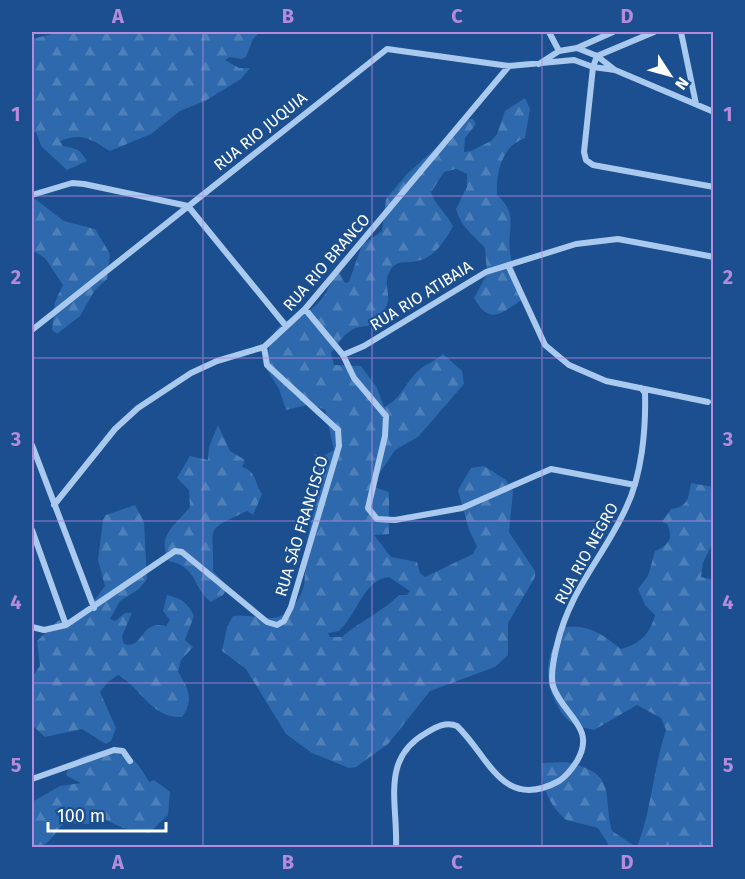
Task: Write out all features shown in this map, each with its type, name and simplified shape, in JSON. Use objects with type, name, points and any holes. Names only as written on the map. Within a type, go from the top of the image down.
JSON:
[{"type":"street","points":[[549,32],[559,51]]},
{"type":"street","points":[[538,65],[559,51],[577,48],[613,32]]},
{"type":"street","points":[[654,32],[597,56],[593,67],[584,152],[589,163],[714,187]]},
{"type":"street","points":[[681,32],[696,104]]},
{"type":"street","points":[[577,48],[597,56],[615,70]]},
{"type":"street","points":[[577,48],[574,60],[593,67],[615,70],[714,112]]},
{"type":"street","name":"RUA RIO JUQUIA","points":[[32,330],[387,49],[508,66],[574,60]]},
{"type":"street","name":"RUA RIO BRANCO","points":[[54,504],[115,429],[138,408],[191,373],[217,361],[264,347],[305,309],[508,66]]},
{"type":"street","points":[[32,195],[72,183],[84,183],[188,206],[286,326]]},
{"type":"street","name":"RUA RIO ATIBAIA","points":[[343,355],[364,346],[486,272],[576,244],[618,239],[714,257]]},
{"type":"street","points":[[508,264],[536,330],[554,354],[586,374],[708,402]]},
{"type":"street","points":[[305,309],[343,355],[354,378],[386,416],[385,436],[368,508],[377,519],[395,520],[462,508],[552,469],[635,485]]},
{"type":"street","name":"RUA SÃO FRANCISCO","points":[[66,625],[175,551],[182,552],[267,622],[277,625],[284,621],[291,607],[339,446],[338,430],[267,365],[264,347]]},
{"type":"street","name":"RUA RIO NEGRO","points":[[396,848],[394,769],[414,740],[436,728],[448,723],[457,726],[492,771],[505,782],[520,789],[533,790],[547,787],[571,771],[583,752],[585,739],[553,686],[556,647],[577,589],[625,511],[635,485],[646,412],[645,393],[641,388]]},
{"type":"street","points":[[32,446],[94,608]]},
{"type":"street","points":[[32,530],[66,625],[44,630],[32,627]]},
{"type":"street","points":[[32,779],[114,750],[123,751],[130,761]]},
{"type":"green space","points":[[61,32],[260,32],[253,39],[246,57],[241,59],[230,57],[225,60],[239,68],[250,68],[241,79],[205,101],[180,111],[151,134],[110,151],[86,138],[74,137],[60,141],[63,146],[80,151],[87,161],[67,170],[41,146],[36,132],[32,133],[32,39]]},
{"type":"green space","points":[[525,98],[530,109],[525,138],[510,147],[505,154],[499,170],[497,187],[497,195],[504,202],[510,215],[511,258],[525,298],[504,312],[492,315],[480,307],[474,298],[487,274],[485,248],[464,226],[456,209],[467,187],[467,174],[456,169],[444,172],[431,192],[453,226],[438,248],[429,256],[417,261],[400,263],[391,269],[387,283],[388,301],[385,308],[368,326],[356,328],[347,334],[331,353],[334,365],[361,366],[377,388],[384,407],[395,400],[419,370],[443,354],[462,371],[464,384],[418,437],[395,450],[373,483],[377,488],[389,492],[389,534],[374,535],[391,557],[417,562],[420,573],[425,577],[473,554],[477,546],[469,530],[458,490],[471,468],[484,466],[506,480],[513,491],[509,532],[535,571],[535,577],[508,623],[508,655],[495,667],[430,691],[388,744],[356,767],[349,768],[312,753],[286,734],[246,669],[222,651],[227,627],[233,616],[277,617],[288,611],[300,597],[304,584],[305,553],[318,487],[318,463],[314,454],[323,456],[334,450],[325,410],[311,404],[286,410],[279,389],[263,363],[274,333],[288,320],[308,311],[319,302],[332,282],[340,260],[339,271],[345,283],[349,282],[362,245],[382,231],[386,199],[407,174],[468,119],[473,119],[476,124],[465,138],[464,152],[491,141],[497,134],[505,111]],"holes":[[[389,577],[410,591],[407,595],[399,595],[342,637],[330,637],[328,633],[339,631],[373,584]]]},
{"type":"green space","points":[[35,199],[64,221],[95,229],[110,254],[107,279],[95,290],[80,316],[57,334],[52,330],[55,302],[63,285],[45,258],[32,250],[32,201]]},
{"type":"green space","points":[[218,425],[230,451],[245,460],[242,467],[253,474],[262,494],[253,515],[247,511],[223,523],[213,532],[213,571],[228,587],[223,595],[211,602],[200,590],[190,572],[169,561],[165,544],[169,531],[190,507],[189,490],[177,478],[190,456],[208,460],[209,447]]},
{"type":"green space","points":[[691,483],[713,487],[713,542],[703,563],[701,577],[714,580],[713,847],[637,847],[666,730],[661,718],[637,705],[594,730],[574,724],[564,716],[555,701],[549,682],[549,663],[554,645],[565,627],[574,626],[595,631],[621,649],[639,641],[647,633],[655,615],[645,605],[638,589],[648,576],[655,551],[667,544],[669,540],[669,529],[667,524],[662,522],[671,509],[684,504]]},
{"type":"green space","points":[[135,505],[144,522],[147,579],[139,589],[120,601],[110,619],[115,621],[125,613],[132,613],[122,636],[124,644],[130,645],[151,627],[166,626],[170,620],[163,611],[167,595],[187,604],[194,616],[185,640],[193,647],[181,660],[178,672],[189,694],[186,711],[182,717],[162,713],[118,675],[100,692],[116,728],[111,741],[106,744],[82,729],[45,737],[32,725],[32,677],[40,666],[37,641],[59,620],[68,623],[88,609],[105,586],[98,560],[103,520],[106,515]]},
{"type":"green space","points":[[98,752],[130,757],[149,782],[154,780],[170,792],[168,815],[149,833],[123,828],[102,818],[88,824],[65,823],[47,842],[32,848],[32,802],[60,786],[81,783],[67,776],[66,773],[81,757]]},
{"type":"green space","points":[[566,762],[594,772],[601,779],[607,796],[612,831],[636,847],[610,847],[598,828],[567,820],[554,807],[547,794],[542,763]]}]
